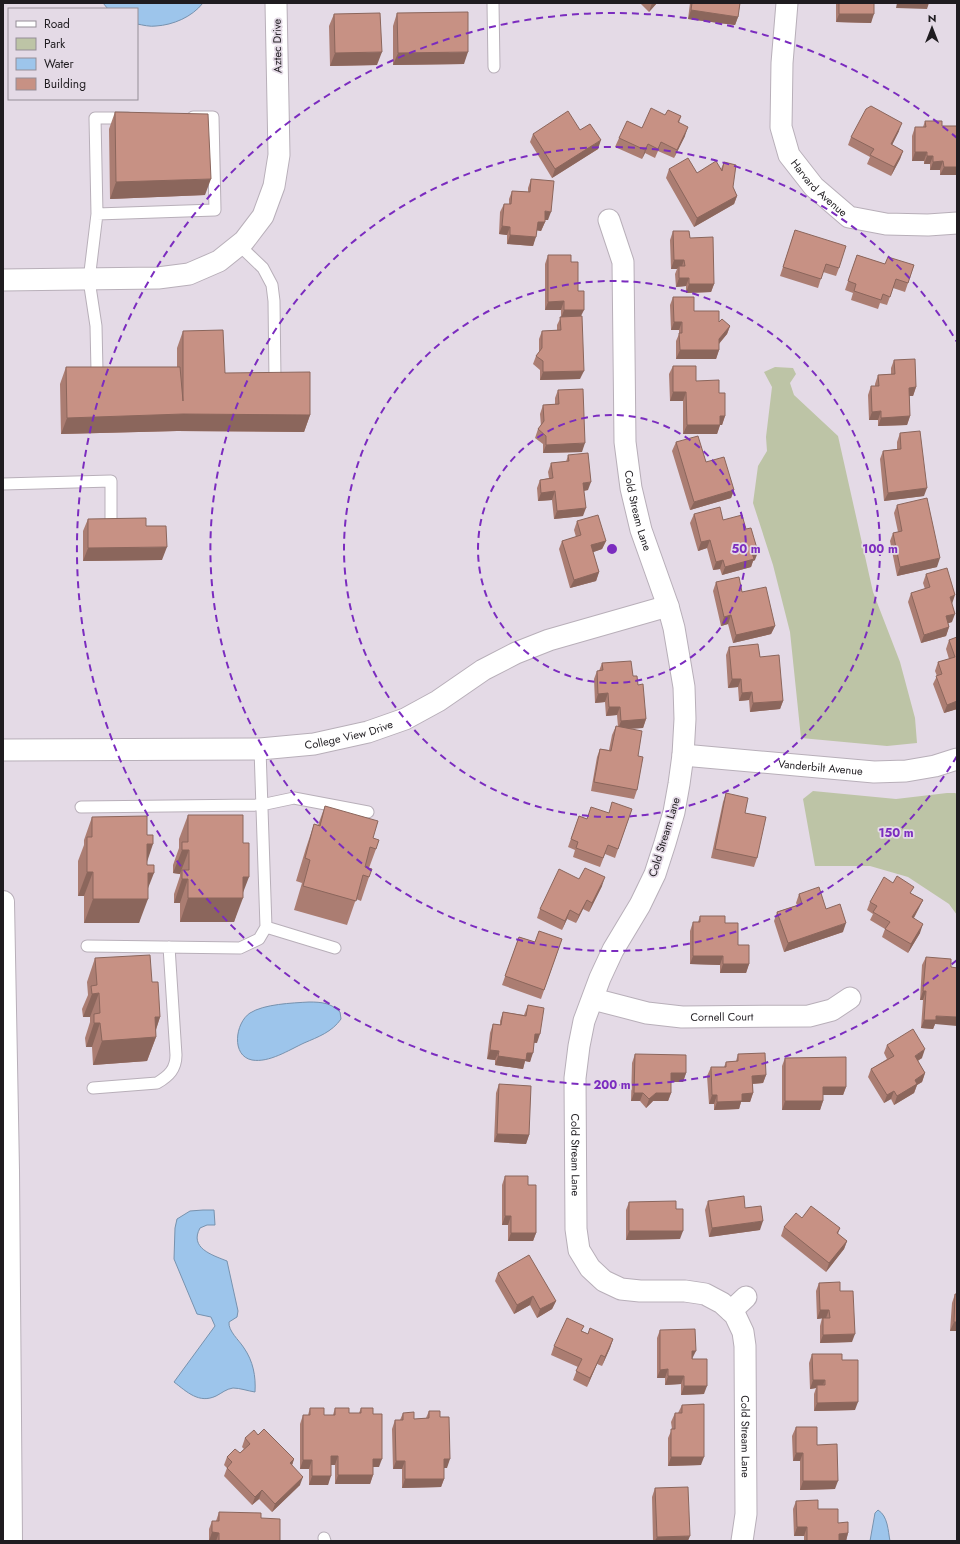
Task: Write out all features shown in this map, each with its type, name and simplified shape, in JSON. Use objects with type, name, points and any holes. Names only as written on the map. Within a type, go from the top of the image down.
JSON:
[{"type":"main road","points":[[3,902],[8,1200],[11,1541]]},
{"type":"street","name":"Aztec Drive","points":[[3,280],[158,278],[189,274],[219,261],[239,245],[263,216],[274,186],[279,155],[276,3]]},
{"type":"street","name":"Harvard Avenue","points":[[786,3],[781,128],[789,155],[814,187],[849,217],[886,224],[928,225],[957,223]]},
{"type":"street","name":"Cold Stream Lane","points":[[609,220],[624,262],[624,442],[631,488],[641,530],[668,606],[679,654],[684,687],[685,719],[683,755],[674,812],[655,874],[640,905],[613,950],[584,1021],[575,1078],[576,1229],[579,1250],[590,1268],[604,1281],[620,1289],[640,1291],[685,1291],[705,1294],[722,1302],[738,1304],[735,1315],[744,1332],[745,1346],[746,1514],[742,1541]]},
{"type":"street","name":"College View Drive","points":[[3,750],[260,748],[314,744],[368,732],[405,719],[438,701],[483,670],[516,653],[549,640],[668,606]]},
{"type":"street","name":"Vanderbilt Avenue","points":[[683,755],[874,772],[906,771],[935,766],[957,759]]},
{"type":"street","name":"Cornell Court","points":[[593,999],[647,1014],[690,1017],[809,1016],[832,1010],[850,998]]},
{"type":"lane","points":[[493,3],[494,67]]},
{"type":"lane","points":[[97,214],[215,210],[213,117],[182,117]]},
{"type":"lane","points":[[97,371],[96,326],[89,280],[97,214],[95,118],[142,118]]},
{"type":"lane","points":[[239,245],[263,268],[272,285],[274,301],[275,380]]},
{"type":"lane","points":[[3,484],[111,481],[111,520]]},
{"type":"lane","points":[[87,946],[240,948],[259,939],[266,927],[260,748]]},
{"type":"lane","points":[[81,807],[261,804],[294,798],[368,812]]},
{"type":"lane","points":[[266,927],[335,948]]},
{"type":"lane","points":[[92,1088],[157,1083],[166,1078],[172,1072],[176,1064],[176,1055],[169,947]]},
{"type":"green space","points":[[775,367],[793,368],[796,374],[790,383],[794,395],[838,436],[873,592],[900,662],[915,718],[917,743],[887,746],[801,738],[790,632],[773,565],[753,503],[758,466],[767,451],[766,437],[772,387],[764,372]]},
{"type":"green space","points":[[813,791],[896,799],[947,793],[957,794],[957,915],[949,904],[908,877],[870,866],[815,866],[803,799]]},
{"type":"water","points":[[103,3],[203,3],[199,8],[182,19],[169,24],[151,26],[138,24],[138,8],[107,8]]},
{"type":"water","points":[[309,1002],[330,1005],[340,1012],[341,1019],[324,1034],[272,1058],[265,1060],[252,1060],[245,1057],[241,1052],[238,1046],[239,1031],[241,1024],[250,1013],[270,1006]]},
{"type":"water","points":[[214,1210],[215,1225],[207,1225],[200,1228],[197,1235],[197,1241],[204,1250],[227,1261],[238,1311],[237,1317],[229,1322],[229,1325],[230,1329],[244,1348],[252,1363],[255,1380],[255,1392],[233,1388],[216,1396],[204,1399],[194,1396],[174,1382],[215,1326],[211,1317],[197,1314],[174,1259],[175,1228],[177,1219],[190,1211]]},
{"type":"water","points":[[878,1510],[886,1520],[890,1541],[870,1541],[875,1513]]},
{"type":"building","points":[[692,3],[740,3],[738,17],[691,10]]},
{"type":"building","points":[[839,3],[874,3],[874,14],[839,14]]},
{"type":"building","points":[[468,12],[468,52],[398,53],[397,13]]},
{"type":"building","points":[[380,13],[382,52],[335,53],[334,14]]},
{"type":"building","points":[[871,106],[902,123],[891,144],[903,151],[894,167],[870,155],[874,149],[851,137],[866,109]]},
{"type":"building","points":[[651,108],[665,115],[668,110],[681,116],[678,122],[688,127],[677,150],[661,142],[658,149],[648,144],[645,150],[619,138],[627,121],[642,128]]},
{"type":"building","points":[[568,111],[580,130],[590,124],[601,140],[555,169],[533,134]]},
{"type":"building","points":[[115,112],[208,114],[211,179],[116,182]]},
{"type":"building","points":[[925,121],[942,121],[942,126],[957,126],[957,167],[944,167],[943,161],[933,162],[933,156],[927,156],[927,152],[915,152],[915,127],[926,127]]},
{"type":"building","points":[[688,158],[697,173],[716,161],[722,171],[724,162],[736,165],[733,187],[737,196],[697,218],[669,169]]},
{"type":"building","points":[[531,179],[554,181],[551,212],[545,211],[545,222],[538,222],[536,237],[510,235],[510,227],[502,226],[504,204],[511,204],[512,191],[530,192]]},
{"type":"building","points":[[795,230],[846,246],[839,268],[826,264],[821,279],[783,267]]},
{"type":"building","points":[[673,231],[689,231],[690,238],[713,237],[714,284],[689,284],[689,278],[679,278],[679,266],[685,266],[684,260],[674,260]]},
{"type":"building","points":[[548,255],[571,255],[571,262],[578,262],[578,291],[584,291],[584,310],[564,310],[564,301],[548,302]]},
{"type":"building","points":[[857,255],[885,264],[888,257],[914,265],[908,283],[896,279],[890,297],[883,294],[881,300],[854,291],[856,284],[848,281]]},
{"type":"building","points":[[673,297],[694,297],[694,311],[719,311],[719,322],[722,319],[730,326],[719,339],[719,350],[680,350],[679,333],[682,333],[682,322],[674,322]]},
{"type":"building","points":[[582,316],[584,371],[543,372],[543,361],[536,356],[542,348],[542,331],[561,330],[560,317]]},
{"type":"building","points":[[223,330],[225,373],[310,372],[310,415],[183,414],[67,418],[66,367],[180,367],[183,401],[183,331]]},
{"type":"building","points":[[915,359],[916,387],[909,388],[910,416],[881,418],[881,411],[872,412],[871,386],[879,386],[878,375],[895,374],[894,360]]},
{"type":"building","points":[[673,366],[696,366],[696,381],[719,380],[719,393],[725,393],[725,416],[720,416],[720,425],[687,425],[686,392],[673,392]]},
{"type":"building","points":[[583,389],[585,443],[546,445],[546,436],[538,429],[544,421],[543,405],[559,404],[558,390]]},
{"type":"building","points":[[920,431],[927,488],[888,493],[883,451],[901,449],[900,433]]},
{"type":"building","points":[[698,436],[706,462],[724,457],[734,490],[694,502],[676,442]]},
{"type":"building","points":[[588,453],[591,482],[583,483],[586,508],[557,511],[555,491],[541,493],[540,480],[553,478],[551,463],[569,461],[568,455]]},
{"type":"building","points":[[927,498],[940,558],[900,567],[893,533],[902,531],[897,505]]},
{"type":"building","points":[[720,507],[723,520],[742,515],[746,529],[751,528],[758,552],[752,553],[754,559],[725,567],[723,560],[716,562],[710,540],[701,542],[694,514]]},
{"type":"building","points":[[598,515],[606,541],[591,545],[599,572],[574,580],[562,541],[581,535],[577,521]]},
{"type":"building","points":[[146,518],[146,526],[166,526],[167,547],[88,548],[88,519]]},
{"type":"building","points":[[947,568],[955,595],[950,597],[955,614],[946,616],[949,627],[924,635],[911,593],[930,587],[926,574]]},
{"type":"building","points":[[739,577],[742,592],[766,587],[775,626],[736,635],[731,615],[724,617],[716,582]]},
{"type":"building","points":[[957,637],[957,701],[947,705],[936,676],[942,674],[938,662],[955,657],[949,640]]},
{"type":"building","points":[[758,644],[760,657],[779,655],[783,701],[753,703],[752,692],[742,693],[741,679],[732,679],[729,647]]},
{"type":"building","points":[[631,661],[633,676],[637,676],[638,685],[643,684],[646,719],[621,721],[620,707],[609,707],[608,693],[598,694],[597,671],[603,670],[602,663]]},
{"type":"building","points":[[616,726],[642,731],[638,756],[643,757],[637,790],[594,782],[600,749],[611,751]]},
{"type":"building","points":[[726,793],[748,798],[745,813],[766,817],[757,858],[715,849]]},
{"type":"building","points":[[612,802],[632,809],[618,849],[608,845],[603,858],[576,848],[578,842],[571,839],[579,816],[587,819],[591,807],[609,813]]},
{"type":"building","points":[[325,806],[378,821],[373,838],[379,840],[376,849],[370,847],[365,867],[372,869],[369,877],[363,875],[356,901],[303,886],[310,860],[305,858],[314,824],[320,826]]},
{"type":"building","points":[[188,815],[243,815],[243,843],[249,843],[249,877],[243,877],[243,898],[188,898],[188,879],[182,879],[182,870],[189,870],[189,850],[182,850],[182,842],[188,842]]},
{"type":"building","points":[[147,816],[147,835],[153,835],[153,844],[147,844],[147,865],[154,865],[154,873],[148,873],[148,899],[93,899],[93,872],[87,872],[87,837],[92,837],[92,817]]},
{"type":"building","points":[[585,868],[605,877],[592,903],[587,900],[579,915],[570,910],[565,921],[540,909],[559,869],[579,879]]},
{"type":"building","points":[[897,876],[914,887],[910,893],[923,900],[912,917],[923,924],[911,944],[885,929],[890,922],[873,912],[877,906],[870,902],[884,877],[893,883]]},
{"type":"building","points":[[819,887],[826,909],[840,904],[846,923],[788,943],[777,912],[802,904],[799,894]]},
{"type":"building","points":[[700,916],[725,916],[725,923],[738,923],[738,945],[749,945],[749,964],[723,964],[723,956],[693,956],[693,922],[700,922]]},
{"type":"building","points":[[539,931],[562,939],[544,990],[505,976],[519,937],[535,942]]},
{"type":"building","points":[[150,955],[152,982],[158,982],[160,1017],[155,1017],[156,1037],[102,1041],[100,1023],[94,1023],[94,1014],[100,1013],[99,993],[92,994],[91,986],[97,985],[95,958]]},
{"type":"building","points":[[926,957],[951,959],[951,967],[957,968],[957,1017],[936,1016],[936,1020],[924,1020],[926,991],[923,991]]},
{"type":"building","points":[[528,1005],[544,1008],[540,1034],[535,1034],[533,1053],[527,1053],[526,1060],[498,1056],[499,1051],[490,1050],[493,1024],[501,1025],[503,1012],[526,1016]]},
{"type":"building","points":[[913,1029],[925,1049],[915,1056],[925,1073],[915,1080],[917,1084],[897,1096],[894,1091],[887,1095],[871,1069],[894,1056],[887,1045]]},
{"type":"building","points":[[765,1053],[766,1075],[752,1076],[753,1093],[742,1094],[742,1101],[717,1102],[717,1095],[712,1095],[711,1067],[726,1067],[726,1062],[738,1061],[738,1054]]},
{"type":"building","points":[[635,1054],[686,1055],[686,1073],[671,1073],[671,1093],[656,1093],[649,1099],[643,1093],[634,1093]]},
{"type":"building","points":[[846,1057],[846,1087],[823,1087],[823,1101],[785,1101],[785,1058]]},
{"type":"building","points":[[499,1084],[531,1086],[529,1135],[497,1134]]},
{"type":"building","points":[[505,1176],[528,1176],[528,1185],[536,1185],[536,1233],[511,1233],[511,1216],[505,1216]]},
{"type":"building","points":[[744,1196],[745,1208],[761,1206],[763,1221],[712,1228],[708,1201]]},
{"type":"building","points":[[676,1201],[676,1209],[683,1209],[683,1231],[629,1231],[629,1202]]},
{"type":"building","points":[[811,1206],[840,1228],[837,1233],[847,1241],[829,1263],[784,1227],[796,1213],[802,1218]]},
{"type":"building","points":[[529,1255],[556,1301],[540,1309],[533,1296],[517,1305],[498,1273]]},
{"type":"building","points":[[840,1282],[840,1291],[853,1291],[855,1334],[823,1335],[823,1318],[830,1318],[829,1310],[820,1310],[819,1283]]},
{"type":"building","points":[[955,1294],[957,1294],[957,1322],[954,1322]]},
{"type":"building","points":[[567,1318],[584,1326],[581,1331],[588,1334],[590,1328],[613,1339],[605,1357],[601,1355],[590,1378],[576,1371],[582,1359],[554,1346]]},
{"type":"building","points":[[695,1329],[696,1351],[692,1351],[692,1359],[707,1359],[707,1386],[684,1386],[684,1376],[668,1376],[668,1369],[660,1370],[660,1330]]},
{"type":"building","points":[[812,1354],[842,1354],[842,1360],[858,1360],[858,1402],[817,1403],[817,1385],[825,1385],[825,1380],[813,1380]]},
{"type":"building","points":[[704,1404],[704,1457],[671,1457],[671,1429],[675,1429],[675,1413],[682,1413],[682,1405]]},
{"type":"building","points":[[310,1408],[324,1408],[324,1415],[335,1415],[335,1408],[349,1408],[349,1413],[361,1413],[361,1408],[373,1408],[373,1414],[382,1414],[382,1459],[373,1459],[373,1475],[338,1475],[338,1456],[331,1456],[331,1476],[312,1476],[312,1460],[303,1460],[303,1415],[310,1415]]},
{"type":"building","points":[[429,1411],[440,1411],[440,1417],[449,1417],[450,1459],[444,1459],[444,1479],[405,1479],[405,1461],[396,1461],[395,1420],[403,1420],[403,1413],[414,1412],[414,1419],[429,1418]]},
{"type":"building","points":[[796,1427],[817,1427],[817,1445],[837,1444],[838,1481],[803,1481],[803,1453],[796,1453]]},
{"type":"building","points":[[264,1429],[294,1459],[290,1463],[303,1477],[275,1504],[262,1490],[255,1497],[227,1468],[232,1462],[227,1457],[235,1449],[240,1453],[250,1444],[245,1438],[254,1430],[258,1435]]},
{"type":"building","points":[[688,1487],[690,1536],[657,1537],[655,1488]]},
{"type":"building","points":[[818,1500],[818,1509],[838,1509],[838,1523],[848,1522],[848,1533],[839,1534],[839,1541],[807,1541],[807,1527],[797,1527],[796,1501]]},
{"type":"building","points":[[219,1512],[261,1513],[261,1518],[280,1519],[280,1541],[219,1541],[219,1533],[212,1532],[212,1521],[219,1521]]}]
